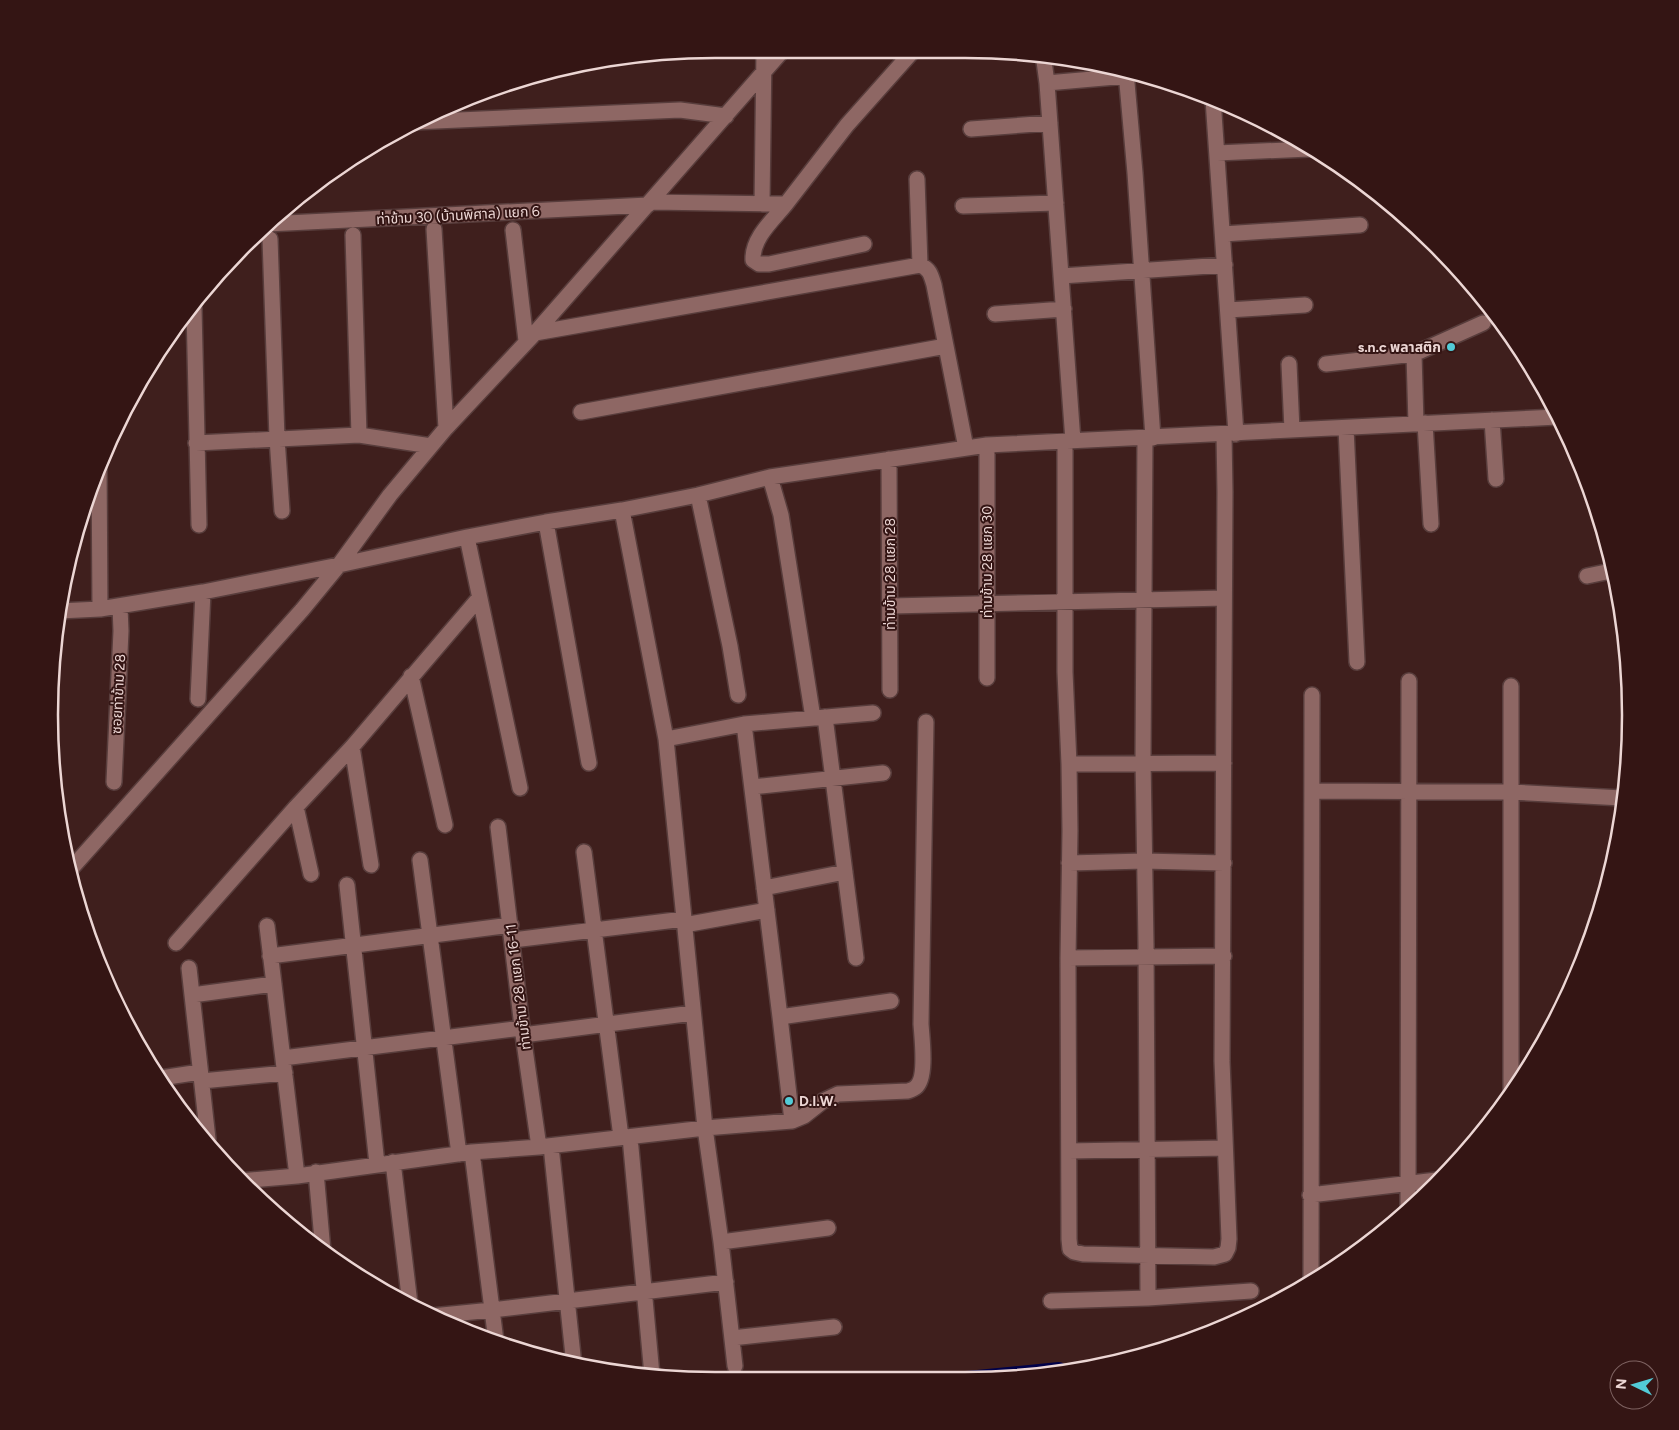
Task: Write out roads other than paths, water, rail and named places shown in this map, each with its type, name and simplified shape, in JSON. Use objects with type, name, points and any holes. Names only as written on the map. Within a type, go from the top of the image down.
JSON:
[{"type":"street","points":[[762,204],[764,58]]},
{"type":"street","points":[[75,864],[302,610],[390,495],[446,428],[650,204],[776,58]]},
{"type":"street","points":[[864,244],[769,264],[759,264],[753,260],[752,250],[756,241],[847,125],[907,58]]},
{"type":"street","points":[[1044,62],[1048,83],[1064,310],[1069,441],[1065,601],[1065,672],[1069,764],[1069,1239],[1070,1249],[1083,1254],[1214,1257],[1225,1254],[1228,1248],[1222,1061],[1224,956],[1224,598],[1230,434],[1228,310],[1214,107]]},
{"type":"street","points":[[1048,83],[1114,75]]},
{"type":"street","points":[[1126,78],[1142,271],[1149,438],[1144,599],[1143,763],[1146,957],[1146,1255],[1148,1298]]},
{"type":"street","points":[[433,121],[680,110],[726,116]]},
{"type":"street","points":[[971,129],[1050,123]]},
{"type":"street","points":[[1217,153],[1297,149]]},
{"type":"street","points":[[917,179],[920,265]]},
{"type":"street","points":[[963,206],[1056,203]]},
{"type":"street","name":"ท่าข้าม 30 (บ้านพิศาล) แยก 6","points":[[270,231],[650,204],[786,204]]},
{"type":"street","points":[[1223,234],[1360,225]]},
{"type":"street","points":[[434,229],[446,428]]},
{"type":"street","points":[[514,230],[530,337]]},
{"type":"street","points":[[269,232],[277,438],[282,512]]},
{"type":"street","points":[[353,235],[359,435]]},
{"type":"street","points":[[530,337],[920,265],[927,268],[931,274],[966,448]]},
{"type":"street","points":[[1061,276],[1225,265]]},
{"type":"street","points":[[1228,310],[1304,305]]},
{"type":"street","points":[[995,314],[1064,310]]},
{"type":"street","points":[[194,314],[196,443],[200,525]]},
{"type":"street","points":[[1326,364],[1414,354],[1483,323]]},
{"type":"street","points":[[581,412],[946,346]]},
{"type":"street","points":[[1414,354],[1431,524]]},
{"type":"street","points":[[1289,364],[1292,430]]},
{"type":"street","points":[[66,611],[100,609],[204,592],[467,537],[698,495],[770,477],[987,445],[1550,417]]},
{"type":"street","points":[[1492,420],[1496,479]]},
{"type":"street","points":[[1346,428],[1357,662]]},
{"type":"street","points":[[196,443],[359,435],[431,446]]},
{"type":"street","name":"ท่ามข้าม 28 แยก 30","points":[[987,445],[987,678]]},
{"type":"street","name":"ท่ามข้าม 28 แยก 28","points":[[889,459],[890,690]]},
{"type":"street","points":[[770,477],[781,515],[832,778],[856,958]]},
{"type":"street","points":[[99,486],[100,609]]},
{"type":"street","points":[[698,495],[730,646],[738,695]]},
{"type":"street","points":[[622,510],[666,739],[705,1128],[722,1242],[736,1366]]},
{"type":"street","points":[[546,522],[589,763]]},
{"type":"street","points":[[467,537],[520,788]]},
{"type":"street","points":[[1587,576],[1605,571]]},
{"type":"street","points":[[198,699],[204,592]]},
{"type":"street","points":[[176,943],[296,806],[352,747],[479,598]]},
{"type":"street","points":[[891,606],[1224,598]]},
{"type":"street","name":"ซอยท่าข้าม 28","points":[[114,782],[121,631],[120,606]]},
{"type":"street","points":[[411,676],[445,825]]},
{"type":"street","points":[[1408,1200],[1409,681]]},
{"type":"street","points":[[1511,686],[1511,1080]]},
{"type":"street","points":[[1311,1273],[1312,694]]},
{"type":"street","points":[[666,739],[744,724],[873,713]]},
{"type":"street","points":[[250,1180],[298,1176],[316,1172],[466,1153],[705,1128],[792,1121],[804,1116],[823,1101],[838,1094],[916,1088],[921,1079],[923,1069],[921,1015],[926,722]]},
{"type":"street","points":[[744,724],[792,1121]]},
{"type":"street","points":[[352,747],[371,865]]},
{"type":"street","points":[[1069,764],[1224,763]]},
{"type":"street","points":[[752,787],[884,773]]},
{"type":"street","points":[[1312,792],[1512,792],[1616,798]]},
{"type":"street","points":[[296,806],[311,874]]},
{"type":"street","name":"ท่ามข้าม 28 แยก 16-11","points":[[498,827],[512,932],[522,1031],[545,1146],[573,1357]]},
{"type":"street","points":[[584,852],[606,1025],[625,1137],[645,1292],[652,1369]]},
{"type":"street","points":[[420,860],[444,1037],[466,1153],[495,1335]]},
{"type":"street","points":[[1069,863],[1144,861],[1224,863]]},
{"type":"street","points":[[764,888],[845,872]]},
{"type":"street","points":[[347,885],[377,1164]]},
{"type":"street","points":[[270,956],[430,935],[594,930],[684,922],[767,910]]},
{"type":"street","points":[[267,926],[298,1176]]},
{"type":"street","points":[[1068,958],[1224,956]]},
{"type":"street","points":[[189,968],[207,1132]]},
{"type":"street","points":[[192,995],[274,984]]},
{"type":"street","points":[[780,1017],[891,1001]]},
{"type":"street","points":[[167,1078],[201,1077],[284,1066],[364,1048],[444,1037],[606,1025],[693,1014]]},
{"type":"street","points":[[1070,1151],[1147,1148],[1225,1148]]},
{"type":"street","points":[[393,1162],[409,1297]]},
{"type":"street","points":[[316,1172],[322,1242]]},
{"type":"street","points":[[1310,1195],[1428,1181]]},
{"type":"street","points":[[722,1242],[828,1228]]},
{"type":"street","points":[[446,1315],[726,1282]]},
{"type":"street","points":[[1051,1301],[1148,1298],[1251,1291]]},
{"type":"street","points":[[732,1338],[834,1327]]},
{"type":"place","name":"s.n.c พลาสติก","points":[[1451,347]]},
{"type":"place","name":"D.I.W.","points":[[789,1101]]}]
